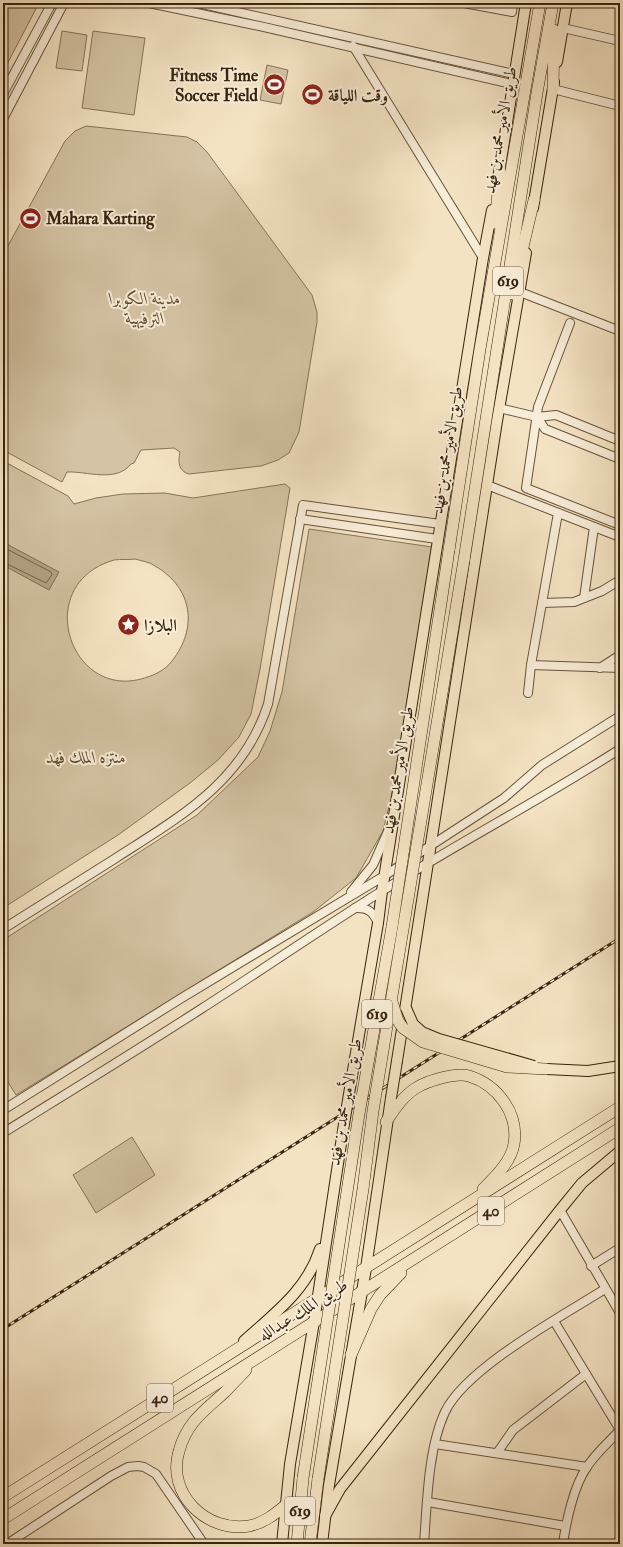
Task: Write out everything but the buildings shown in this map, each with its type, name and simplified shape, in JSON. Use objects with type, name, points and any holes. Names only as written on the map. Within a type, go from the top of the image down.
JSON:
[{"type":"highway","name":"طريق الأمير محمد بن فهد","points":[[297,1544],[303,1478],[359,1114],[392,927],[480,349],[540,3]]},
{"type":"highway","name":"طريق الأمير محمد بن فهد","points":[[310,1544],[318,1479],[363,1189],[373,1112],[464,560],[537,93],[553,3]]},
{"type":"highway","points":[[553,89],[557,3]]},
{"type":"highway","points":[[480,349],[500,172]]},
{"type":"highway","points":[[491,388],[534,200]]},
{"type":"highway","points":[[392,1001],[398,1021],[403,1028],[423,1042],[507,1067],[546,1069]]},
{"type":"highway","points":[[386,1122],[397,1106],[416,1088],[433,1080],[450,1076],[468,1076],[489,1086],[502,1098],[510,1113],[514,1128],[514,1145],[496,1176],[468,1204]]},
{"type":"highway","name":"طريق الملك عبدالله","points":[[3,1497],[620,1107]]},
{"type":"highway","name":"طريق الملك عبدالله","points":[[3,1519],[411,1262],[620,1128]]},
{"type":"highway","points":[[580,1153],[620,1133]]},
{"type":"highway","points":[[351,1355],[380,1295],[411,1262]]},
{"type":"highway","points":[[254,1360],[226,1391],[201,1412],[186,1432],[178,1453],[177,1472],[179,1485],[187,1501],[201,1515],[214,1522],[233,1527],[250,1526],[268,1519],[286,1505]]},
{"type":"main road","points":[[282,1544],[290,1464],[318,1299],[344,1124],[378,923],[384,876],[437,539],[483,258],[500,172],[513,79],[526,3]]},
{"type":"main road","points":[[322,1544],[325,1516],[366,1268],[386,1122],[406,1008],[499,408],[520,292],[567,3]]},
{"type":"main road","points":[[406,1008],[414,1024],[422,1032],[439,1039],[546,1069],[588,1071],[620,1066]]},
{"type":"main road","points":[[325,1516],[340,1489],[560,1210],[582,1183],[620,1150]]},
{"type":"main road","points":[[231,1354],[302,1287],[316,1263],[329,1226]]},
{"type":"street","points":[[3,94],[52,3]]},
{"type":"street","points":[[3,118],[64,3]]},
{"type":"street","points":[[149,3],[353,48],[513,79]]},
{"type":"street","points":[[198,3],[350,38],[513,79]]},
{"type":"street","points":[[464,3],[512,12],[513,3]]},
{"type":"street","points":[[563,28],[620,41]]},
{"type":"street","points":[[350,38],[353,48],[483,258]]},
{"type":"street","points":[[28,48],[38,53]]},
{"type":"street","points":[[553,89],[620,106]]},
{"type":"street","points":[[520,292],[620,331]]},
{"type":"street","points":[[570,323],[538,407],[526,488],[620,525]]},
{"type":"street","points":[[499,408],[537,417],[556,415],[620,441]]},
{"type":"street","points":[[537,417],[545,430],[620,459]]},
{"type":"street","points":[[487,485],[620,537]]},
{"type":"street","points":[[3,929],[177,819],[206,798],[223,780],[251,744],[262,725],[268,704],[303,505],[440,524]]},
{"type":"street","points":[[528,693],[531,665],[558,512]]},
{"type":"street","points":[[300,519],[437,539]]},
{"type":"street","points":[[584,598],[594,527]]},
{"type":"street","points":[[542,603],[574,602],[602,591],[620,580]]},
{"type":"street","points":[[599,668],[620,655]]},
{"type":"street","points":[[531,665],[620,668]]},
{"type":"street","points":[[3,1110],[180,999],[384,876],[432,843],[504,798],[542,765],[620,716]]},
{"type":"street","points":[[3,1133],[206,1006],[382,891],[484,829],[560,787],[620,749]]},
{"type":"street","points":[[344,900],[364,878],[373,865],[383,846],[395,812]]},
{"type":"street","points":[[355,908],[363,907],[369,910],[374,914],[378,923]]},
{"type":"street","points":[[560,1210],[591,1266],[620,1313]]},
{"type":"street","points":[[591,1266],[620,1248]]},
{"type":"street","points":[[424,1544],[435,1444],[445,1412],[459,1390],[495,1359],[605,1289]]},
{"type":"street","points":[[554,1321],[620,1430],[587,1467],[565,1526],[563,1544]]},
{"type":"street","points":[[498,1453],[513,1430],[586,1374]]},
{"type":"street","points":[[435,1444],[587,1467]]},
{"type":"street","points":[[7,1544],[111,1476],[128,1467],[138,1466],[144,1467],[156,1474],[202,1543]]},
{"type":"street","points":[[428,1502],[565,1526]]},
{"type":"green space","points":[[3,3],[39,3],[3,72]]},
{"type":"green space","points":[[62,31],[87,35],[82,71],[56,68]]},
{"type":"green space","points":[[93,31],[145,38],[134,115],[82,108]]},
{"type":"green space","name":"Fitness Time Soccer Field","points":[[267,65],[288,70],[281,104],[260,100]]},
{"type":"green space","name":"مدينة الكوبرا الترفيهية","points":[[86,126],[187,137],[197,142],[207,152],[312,295],[317,312],[317,322],[299,432],[289,453],[278,460],[261,466],[189,474],[185,473],[181,468],[179,462],[180,452],[174,448],[141,450],[134,463],[125,470],[109,475],[67,472],[62,482],[3,450],[3,255],[65,141],[75,131]]},
{"type":"green space","name":"منتزه الملك فهد","points":[[3,461],[68,496],[74,504],[96,498],[123,494],[165,493],[193,498],[285,484],[290,488],[260,669],[251,714],[239,737],[218,760],[190,783],[118,835],[3,908]],"holes":[[[135,559],[153,565],[168,575],[177,585],[184,597],[188,609],[186,635],[180,648],[166,668],[154,675],[141,679],[116,680],[95,672],[79,656],[70,636],[68,613],[74,591],[89,573],[114,560]]]},
{"type":"green space","points":[[309,529],[432,547],[394,786],[383,831],[356,878],[313,912],[16,1095],[3,1074],[3,940],[197,815],[258,757],[270,731],[282,692]]},
{"type":"green space","points":[[132,1137],[155,1175],[96,1213],[73,1175]]},
{"type":"water","points":[[3,542],[59,572],[49,590],[3,565]]},
{"type":"railway","points":[[3,1329],[620,938]]},
{"type":"place","name":"Fitness Time Soccer Field","points":[[274,85]]},
{"type":"place","name":"وقت اللياقة","points":[[312,95]]},
{"type":"place","name":"Mahara Karting","points":[[31,218]]},
{"type":"place","name":"البلازا","points":[[128,625]]}]
